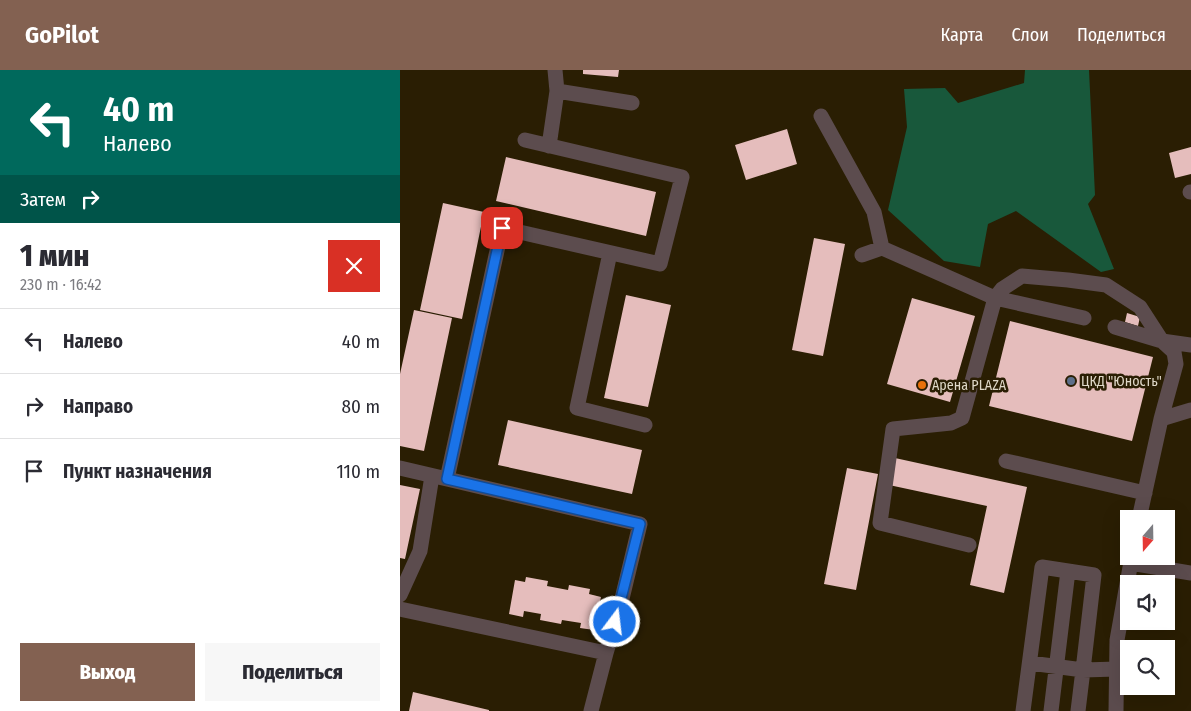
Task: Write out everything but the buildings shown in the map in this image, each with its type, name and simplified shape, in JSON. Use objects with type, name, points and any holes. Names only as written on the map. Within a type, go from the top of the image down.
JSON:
[{"type":"street","points":[[549,146],[557,91],[554,70]]},
{"type":"street","points":[[557,91],[632,103]]},
{"type":"street","points":[[821,116],[874,212],[882,248]]},
{"type":"street","points":[[400,594],[420,551],[502,228],[660,264],[682,176],[525,140]]},
{"type":"street","points":[[862,255],[882,248],[995,298],[1084,318]]},
{"type":"street","points":[[610,253],[577,408],[645,425]]},
{"type":"street","points":[[968,545],[880,523],[893,429],[951,423],[962,418],[995,298],[1002,289],[1022,276],[1106,285],[1140,307],[1162,341],[1174,352],[1176,364],[1161,419],[1141,510]]},
{"type":"street","points":[[1115,327],[1162,341],[1191,345]]},
{"type":"street","points":[[1161,419],[1191,410]]},
{"type":"street","points":[[1006,461],[1145,493]]},
{"type":"street","points":[[400,468],[640,524],[620,607],[591,711]]},
{"type":"street","points":[[1116,711],[1117,640],[1130,565]]},
{"type":"street","points":[[1154,565],[1191,573]]},
{"type":"street","points":[[1023,711],[1042,568],[1094,574],[1078,711]]},
{"type":"street","points":[[1051,711],[1068,571]]},
{"type":"street","points":[[400,609],[606,653]]},
{"type":"street","points":[[1030,663],[1083,670],[1117,669]]},
{"type":"green space","points":[[1025,70],[1089,70],[1095,195],[1088,204],[1114,269],[1101,272],[1016,211],[988,224],[980,267],[944,261],[888,210],[907,127],[904,89],[945,88],[958,103],[1024,83]]},
{"type":"place","name":"ЦКД \"Юность\"","points":[[1071,381]]},
{"type":"place","name":"Арена PLAZA","points":[[922,385]]},
{"type":"route","points":[[502,228],[447,479],[640,524],[615,622]]}]
